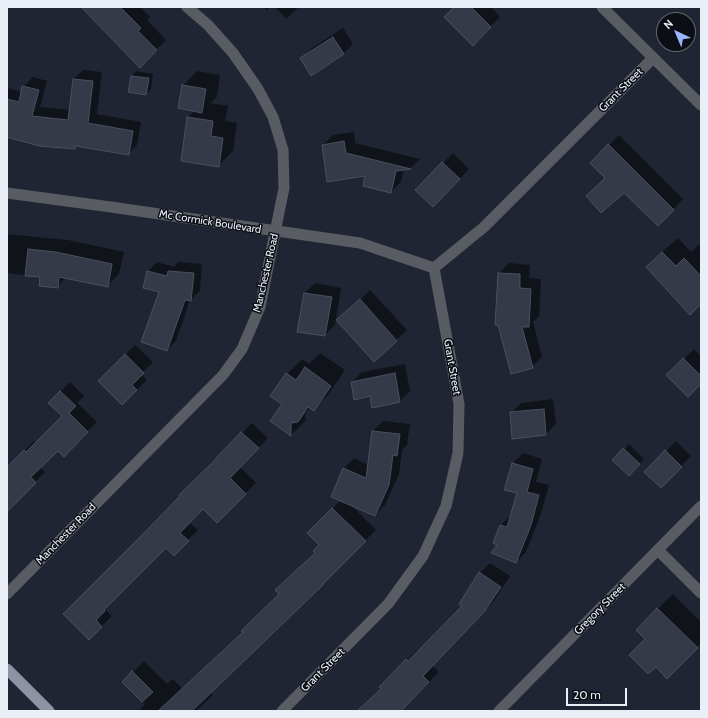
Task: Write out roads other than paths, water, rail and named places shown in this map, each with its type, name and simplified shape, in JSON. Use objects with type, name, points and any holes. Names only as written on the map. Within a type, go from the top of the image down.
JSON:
[{"type":"main road","points":[[7,669],[49,711]]},
{"type":"street","name":"Manchester Road","points":[[7,594],[217,380],[242,349],[260,307],[284,188],[283,150],[274,117],[258,89],[233,53],[208,25],[187,7]]},
{"type":"street","points":[[602,7],[701,105]]},
{"type":"street","name":"Grant Street","points":[[282,711],[388,604],[423,556],[446,506],[458,453],[459,404],[434,268],[484,227],[653,58]]},
{"type":"street","name":"Mc Cormick Boulevard","points":[[7,193],[360,243],[434,268]]},
{"type":"street","name":"Gregory Street","points":[[499,711],[701,506]]},
{"type":"street","points":[[658,550],[701,593]]}]
